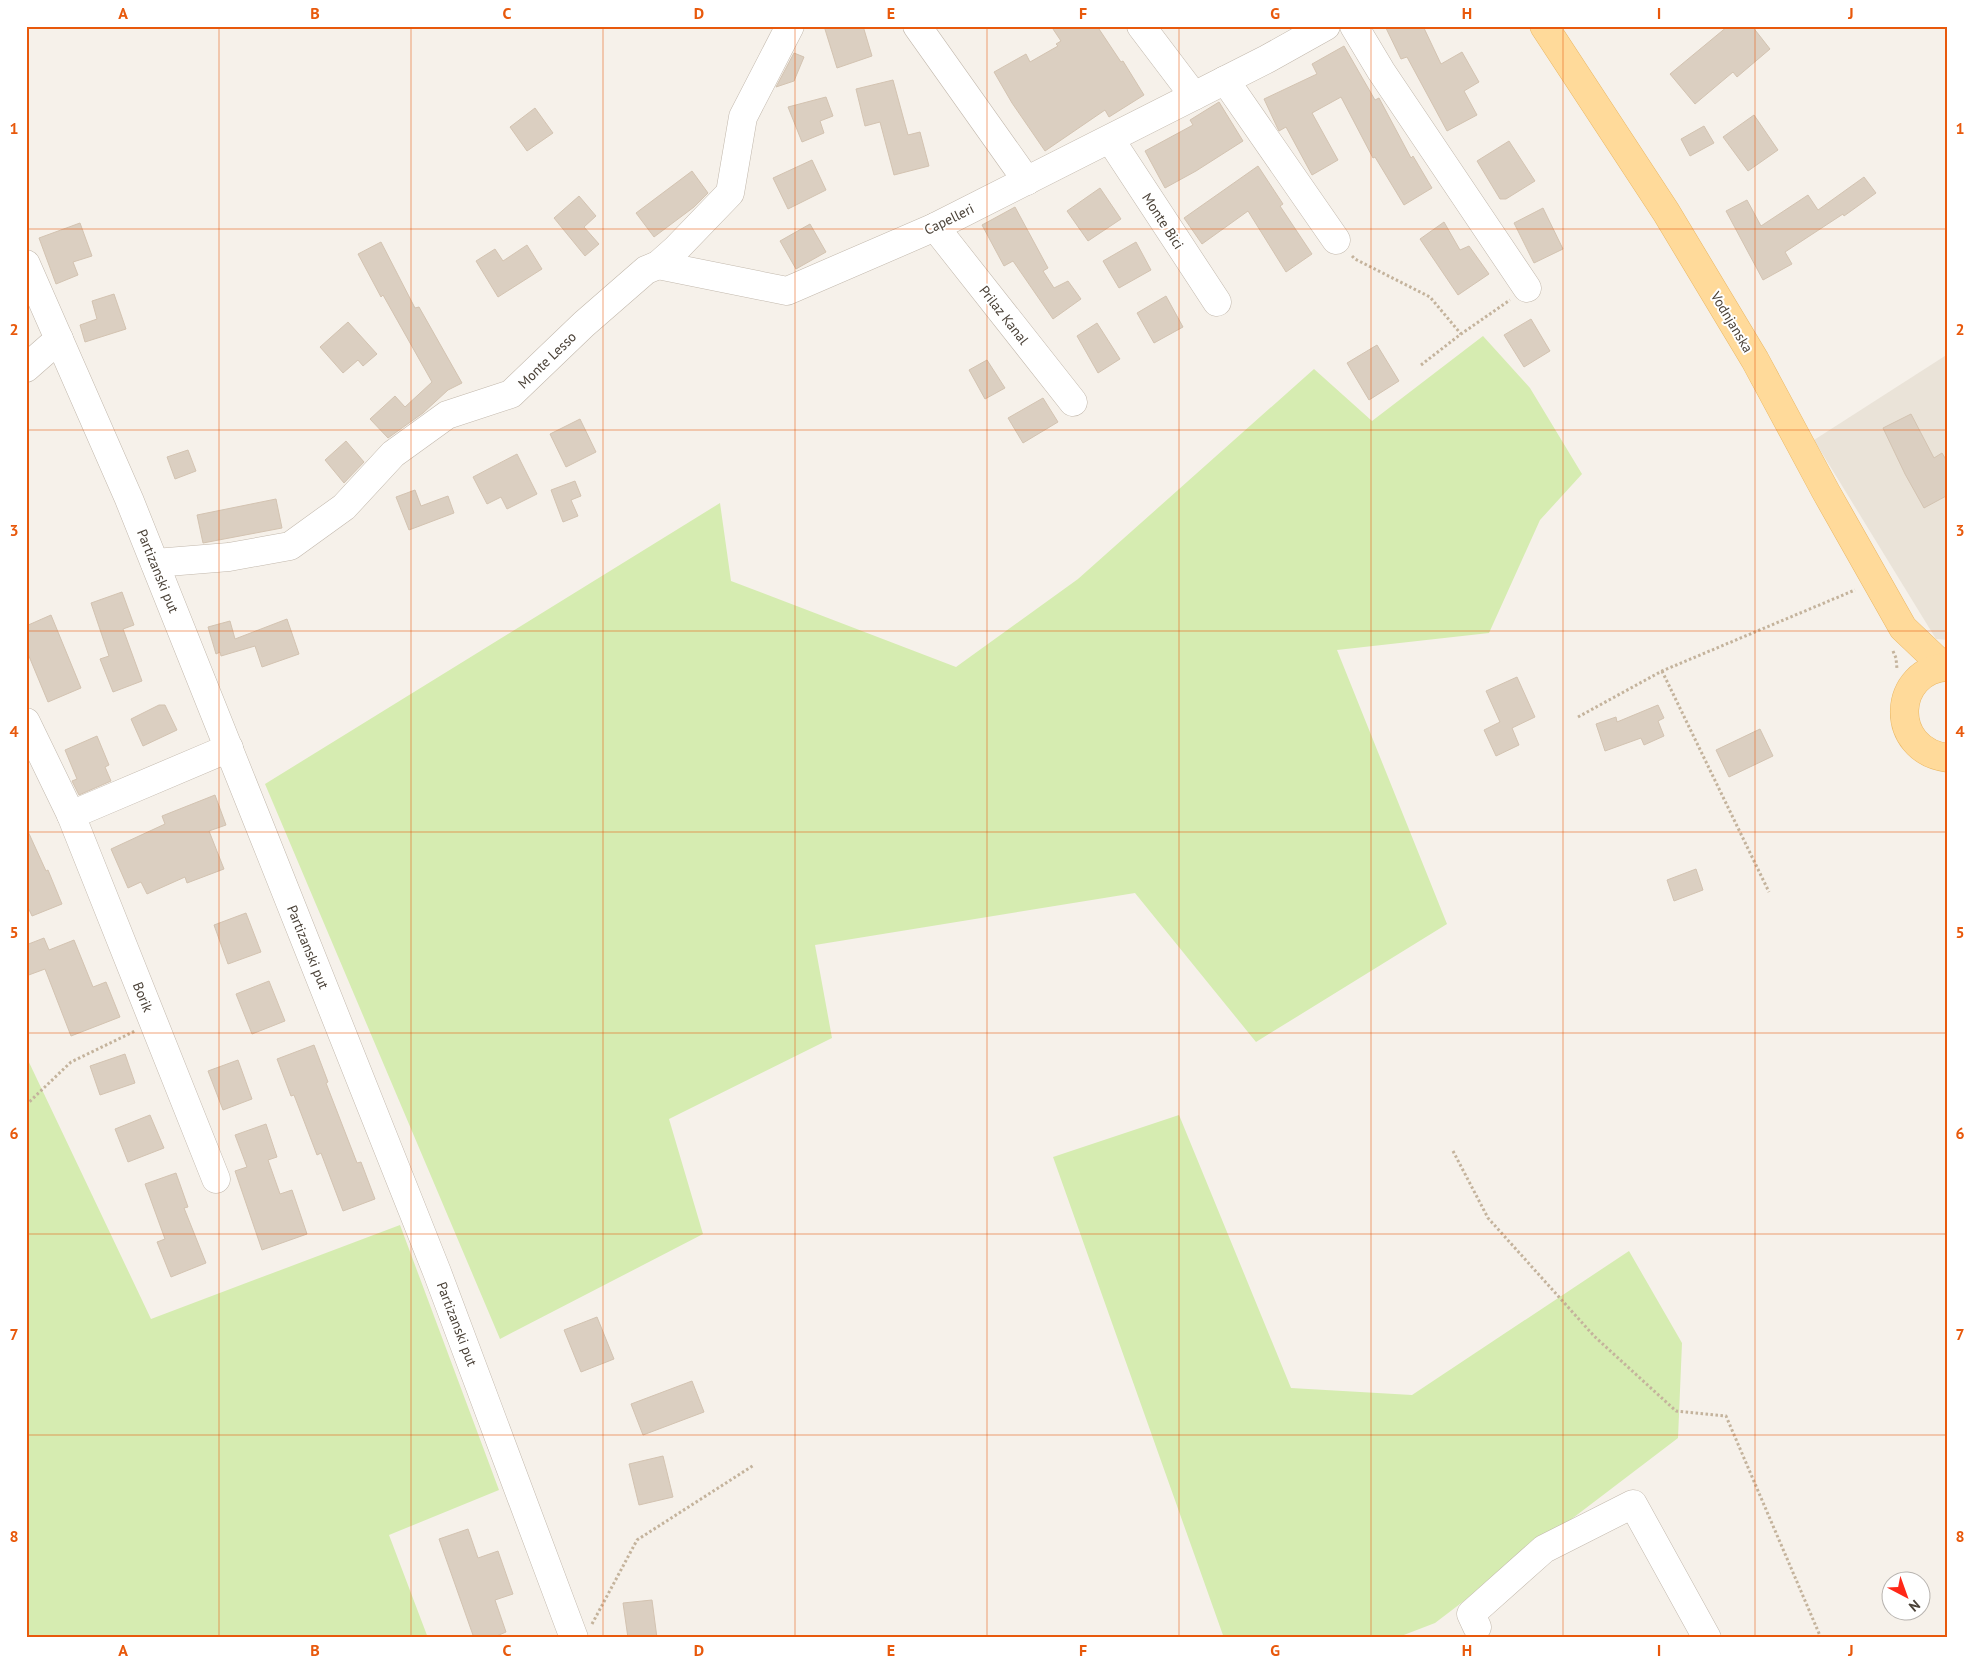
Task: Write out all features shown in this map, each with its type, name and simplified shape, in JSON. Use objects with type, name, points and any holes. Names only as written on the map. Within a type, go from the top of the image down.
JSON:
[{"type":"main road","name":"Vodnjanska","points":[[1544,26],[1666,212],[1746,344],[1826,492],[1903,628],[1946,667],[1926,674],[1912,686],[1906,698],[1904,710],[1909,734],[1916,744],[1926,752],[1937,757],[1948,758]]},
{"type":"main road","name":"Vodnjanska","points":[[1903,628],[1912,686]]},
{"type":"street","name":"Monte Lesso","points":[[155,563],[229,557],[290,546],[344,507],[394,454],[448,415],[511,394],[584,324],[646,270],[658,265],[730,193],[743,117],[790,26]]},
{"type":"street","points":[[917,26],[1027,180]]},
{"type":"street","points":[[1141,26],[1194,96]]},
{"type":"street","points":[[1354,26],[1381,71],[1527,288]]},
{"type":"street","name":"Capelleri","points":[[658,265],[787,291],[935,227],[1194,96],[1323,27]]},
{"type":"street","points":[[1225,80],[1336,240]]},
{"type":"street","name":"Monte Bici","points":[[1110,139],[1217,302]]},
{"type":"street","name":"Prilaz Kanal","points":[[935,227],[1074,402]]},
{"type":"street","name":"Partizanski put","points":[[26,264],[155,563],[582,1634]]},
{"type":"street","points":[[26,368],[59,339]]},
{"type":"street","name":"Borik","points":[[27,725],[71,815],[216,1179]]},
{"type":"street","points":[[71,815],[229,748]]},
{"type":"street","points":[[1477,1627],[1471,1614],[1544,1549],[1633,1504],[1707,1638]]},
{"type":"path","points":[[1336,240],[1355,259],[1430,297],[1461,334]]},
{"type":"path","points":[[1421,365],[1461,334],[1527,288]]},
{"type":"path","points":[[1578,717],[1662,671],[1876,580]]},
{"type":"path","points":[[1662,671],[1769,892]]},
{"type":"path","points":[[26,1105],[72,1062],[153,1022]]},
{"type":"path","points":[[1453,1151],[1488,1218],[1594,1336],[1676,1411],[1726,1416],[1821,1638]]},
{"type":"path","points":[[582,1634],[637,1540],[754,1465]]},
{"type":"shaded area","points":[[1948,354],[1948,640],[1936,639],[1814,440]]},
{"type":"green space","points":[[1483,336],[1530,388],[1582,474],[1540,520],[1489,633],[1337,650],[1447,924],[1256,1042],[1135,893],[815,945],[832,1038],[669,1119],[703,1234],[500,1339],[265,784],[720,503],[731,581],[956,667],[1078,579],[1314,369],[1372,421]]},
{"type":"green space","points":[[26,1056],[151,1319],[400,1225],[499,1490],[389,1535],[428,1638],[26,1638]]},
{"type":"green space","points":[[1179,1115],[1291,1388],[1412,1395],[1629,1251],[1682,1343],[1678,1438],[1435,1623],[1396,1638],[1224,1638],[1053,1157]]},
{"type":"building","points":[[824,26],[863,26],[872,56],[837,68]]},
{"type":"building","points":[[1051,26],[1097,26],[1121,62],[1123,61],[1144,95],[1109,117],[1105,110],[1045,151],[1012,103],[994,72],[1026,54],[1030,62],[1058,46],[1056,44],[1061,41]]},
{"type":"building","points":[[1385,26],[1423,26],[1441,64],[1462,52],[1479,82],[1464,91],[1477,115],[1447,131],[1407,57],[1401,59]]},
{"type":"building","points":[[1728,26],[1752,26],[1770,49],[1737,77],[1733,72],[1695,104],[1670,74]]},
{"type":"building","points":[[1344,46],[1375,100],[1379,98],[1411,158],[1413,156],[1432,188],[1404,205],[1375,157],[1373,158],[1341,97],[1312,113],[1338,160],[1312,175],[1286,127],[1279,131],[1264,99],[1317,74],[1312,64]]},
{"type":"building","points":[[794,53],[804,57],[794,81],[776,87]]},
{"type":"building","points":[[893,80],[908,135],[920,132],[929,166],[894,175],[880,122],[865,126],[856,89]]},
{"type":"building","points":[[826,97],[833,116],[820,121],[824,133],[802,142],[788,107]]},
{"type":"building","points":[[1219,102],[1243,141],[1165,188],[1145,151],[1193,125],[1190,120]]},
{"type":"building","points":[[535,108],[553,133],[527,151],[510,127]]},
{"type":"building","points":[[1754,115],[1778,150],[1748,171],[1723,137]]},
{"type":"building","points":[[1704,126],[1714,143],[1690,156],[1681,139]]},
{"type":"building","points":[[1509,141],[1535,181],[1506,199],[1500,199],[1477,161]]},
{"type":"building","points":[[812,160],[826,190],[788,209],[773,178]]},
{"type":"building","points":[[1258,166],[1283,204],[1280,206],[1312,254],[1286,272],[1248,211],[1202,244],[1184,218]]},
{"type":"building","points":[[692,171],[708,193],[694,207],[654,237],[636,213]]},
{"type":"building","points":[[1864,177],[1876,193],[1844,216],[1843,214],[1785,252],[1792,264],[1763,280],[1726,211],[1747,200],[1761,226],[1808,195],[1818,210]]},
{"type":"building","points":[[1100,188],[1121,219],[1088,241],[1067,211]]},
{"type":"building","points":[[579,196],[596,216],[584,227],[599,244],[585,256],[554,218]]},
{"type":"building","points":[[1015,207],[1048,268],[1043,271],[1054,288],[1068,281],[1081,299],[1053,319],[1013,261],[1004,266],[982,225]]},
{"type":"building","points":[[1543,208],[1563,249],[1534,263],[1514,223]]},
{"type":"building","points":[[1444,222],[1460,250],[1469,246],[1489,274],[1458,295],[1420,239]]},
{"type":"building","points":[[80,223],[92,256],[73,262],[78,275],[56,284],[39,238]]},
{"type":"building","points":[[810,224],[826,252],[796,269],[780,241]]},
{"type":"building","points":[[381,242],[415,308],[419,307],[462,383],[448,390],[423,413],[388,438],[370,419],[395,396],[405,407],[432,382],[383,295],[381,297],[358,254]]},
{"type":"building","points":[[1136,242],[1151,270],[1119,288],[1103,261]]},
{"type":"building","points":[[527,245],[542,269],[498,297],[476,261],[495,249],[503,261]]},
{"type":"building","points":[[114,294],[126,329],[85,342],[80,325],[97,319],[92,301]]},
{"type":"building","points":[[1166,296],[1183,327],[1154,343],[1137,313]]},
{"type":"building","points":[[1531,319],[1550,351],[1524,367],[1504,335]]},
{"type":"building","points":[[348,322],[377,354],[363,366],[358,360],[343,373],[320,347]]},
{"type":"building","points":[[1097,323],[1120,359],[1098,373],[1077,336]]},
{"type":"building","points":[[1377,345],[1399,381],[1369,400],[1347,363]]},
{"type":"building","points":[[987,360],[1005,388],[985,399],[969,370]]},
{"type":"building","points":[[1043,398],[1058,422],[1023,443],[1008,418]]},
{"type":"building","points":[[1911,414],[1934,458],[1942,453],[1948,463],[1948,495],[1924,508],[1883,428]]},
{"type":"building","points":[[580,419],[596,452],[566,467],[550,434]]},
{"type":"building","points":[[346,441],[364,462],[344,483],[325,460]]},
{"type":"building","points":[[188,450],[196,471],[175,479],[167,457]]},
{"type":"building","points":[[517,454],[537,494],[507,509],[501,497],[487,504],[473,477]]},
{"type":"building","points":[[575,481],[581,496],[571,500],[578,516],[563,522],[551,490]]},
{"type":"building","points":[[415,490],[421,506],[448,496],[454,513],[409,530],[396,497]]},
{"type":"building","points":[[276,499],[282,528],[203,543],[197,515]]},
{"type":"building","points":[[122,592],[134,625],[123,629],[142,681],[113,692],[100,659],[109,656],[91,603]]},
{"type":"building","points":[[51,615],[81,688],[48,702],[26,649],[26,626]]},
{"type":"building","points":[[287,619],[299,654],[262,667],[255,646],[221,656],[220,652],[216,654],[208,627],[230,621],[235,639]]},
{"type":"building","points":[[1517,677],[1535,717],[1512,728],[1519,745],[1496,756],[1484,730],[1500,722],[1486,691]]},
{"type":"building","points":[[159,705],[165,705],[177,730],[143,746],[131,719]]},
{"type":"building","points":[[1658,705],[1664,718],[1658,721],[1664,736],[1644,745],[1641,738],[1605,751],[1596,724],[1616,717],[1617,722]]},
{"type":"building","points":[[1760,729],[1773,756],[1729,777],[1716,750]]},
{"type":"building","points":[[97,736],[109,765],[105,767],[111,781],[79,795],[72,781],[77,779],[65,750]]},
{"type":"building","points":[[215,795],[226,825],[209,831],[224,869],[187,883],[185,877],[147,894],[141,882],[128,888],[111,849],[165,824],[162,816]]},
{"type":"building","points":[[26,827],[46,871],[48,870],[62,904],[32,916],[26,903]]},
{"type":"building","points":[[1696,869],[1703,890],[1674,901],[1667,880]]},
{"type":"building","points":[[246,913],[261,952],[228,964],[214,925]]},
{"type":"building","points":[[44,938],[49,950],[74,940],[93,987],[106,982],[120,1017],[71,1036],[45,969],[26,976],[26,945]]},
{"type":"building","points":[[269,981],[285,1021],[252,1034],[236,994]]},
{"type":"building","points":[[314,1045],[328,1082],[326,1083],[357,1163],[361,1162],[375,1199],[343,1211],[321,1153],[317,1155],[294,1095],[291,1096],[277,1059]]},
{"type":"building","points":[[125,1054],[135,1083],[100,1095],[90,1066]]},
{"type":"building","points":[[238,1060],[252,1099],[223,1110],[208,1071]]},
{"type":"building","points":[[150,1115],[164,1148],[128,1162],[115,1129]]},
{"type":"building","points":[[266,1124],[277,1157],[268,1160],[280,1194],[292,1190],[307,1234],[262,1250],[235,1171],[247,1167],[235,1135]]},
{"type":"building","points":[[176,1173],[188,1207],[184,1208],[206,1263],[171,1277],[157,1242],[165,1239],[145,1184]]},
{"type":"building","points":[[597,1317],[614,1359],[581,1372],[564,1330]]},
{"type":"building","points":[[692,1381],[704,1412],[643,1435],[631,1404]]},
{"type":"building","points":[[663,1456],[673,1497],[639,1505],[629,1464]]},
{"type":"building","points":[[468,1529],[478,1558],[498,1551],[513,1594],[495,1600],[506,1632],[492,1638],[474,1638],[439,1539]]},
{"type":"building","points":[[652,1600],[657,1638],[628,1638],[623,1603]]}]
